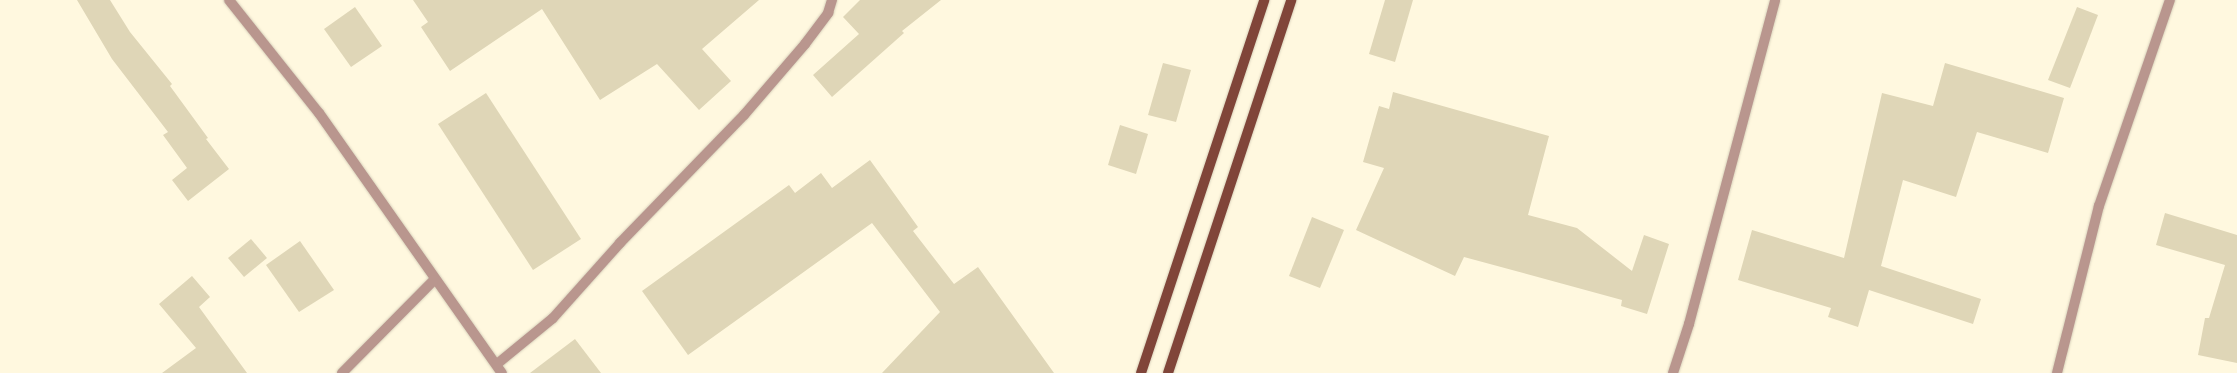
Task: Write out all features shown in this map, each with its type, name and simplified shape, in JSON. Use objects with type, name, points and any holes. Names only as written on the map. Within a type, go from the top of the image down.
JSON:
[{"type":"main road","points":[[1141,373],[1264,0]]},
{"type":"main road","points":[[1168,373],[1291,0]]},
{"type":"street","points":[[229,0],[319,113],[434,280],[499,369],[553,318],[620,243],[744,115],[805,44],[828,13],[832,0]]},
{"type":"street","points":[[1673,373],[1690,324],[1775,0]]},
{"type":"street","points":[[2057,373],[2099,206],[2170,0]]},
{"type":"street","points":[[342,373],[434,280]]},
{"type":"building","points":[[77,0],[110,0],[130,32],[172,84],[170,86],[208,138],[206,139],[229,169],[188,201],[172,180],[187,168],[163,135],[168,132],[112,59]]},
{"type":"building","points":[[413,0],[759,0],[702,49],[731,81],[699,110],[657,64],[600,100],[542,9],[450,71],[421,27],[428,22]]},
{"type":"building","points":[[860,0],[941,0],[902,31],[904,33],[832,97],[813,75],[859,34],[843,17]]},
{"type":"building","points":[[1385,0],[1413,0],[1395,62],[1369,54]]},
{"type":"building","points":[[355,7],[382,46],[351,67],[324,29]]},
{"type":"building","points":[[2077,7],[2098,15],[2070,88],[2048,80]]},
{"type":"building","points":[[1163,63],[1191,70],[1176,122],[1148,115]]},
{"type":"building","points":[[1945,63],[2064,98],[2048,153],[1977,132],[1956,197],[1903,180],[1881,266],[1981,299],[1973,324],[1869,290],[1858,327],[1828,317],[1831,308],[1738,280],[1752,230],[1844,258],[1882,93],[1933,106]]},
{"type":"building","points":[[1393,92],[1549,136],[1528,215],[1577,228],[1632,271],[1644,235],[1669,244],[1647,314],[1621,306],[1622,300],[1464,257],[1455,276],[1356,230],[1384,168],[1363,162],[1379,106],[1389,109]]},
{"type":"building","points":[[486,93],[581,239],[533,270],[438,124]]},
{"type":"building","points":[[1120,125],[1148,134],[1136,174],[1108,165]]},
{"type":"building","points":[[870,160],[918,227],[913,231],[954,284],[978,267],[1054,373],[882,373],[940,312],[872,223],[688,355],[642,291],[789,185],[795,193],[821,173],[832,188]]},
{"type":"building","points":[[2165,213],[2237,235],[2237,363],[2198,355],[2205,318],[2209,318],[2225,265],[2156,245]]},
{"type":"building","points":[[1312,217],[1344,230],[1320,288],[1289,276]]},
{"type":"building","points":[[251,239],[267,258],[244,277],[228,258]]},
{"type":"building","points":[[300,241],[334,290],[299,312],[266,265]]},
{"type":"building","points":[[192,276],[210,297],[199,307],[247,373],[162,373],[196,348],[159,304]]},
{"type":"building","points":[[575,339],[601,373],[530,373]]}]
